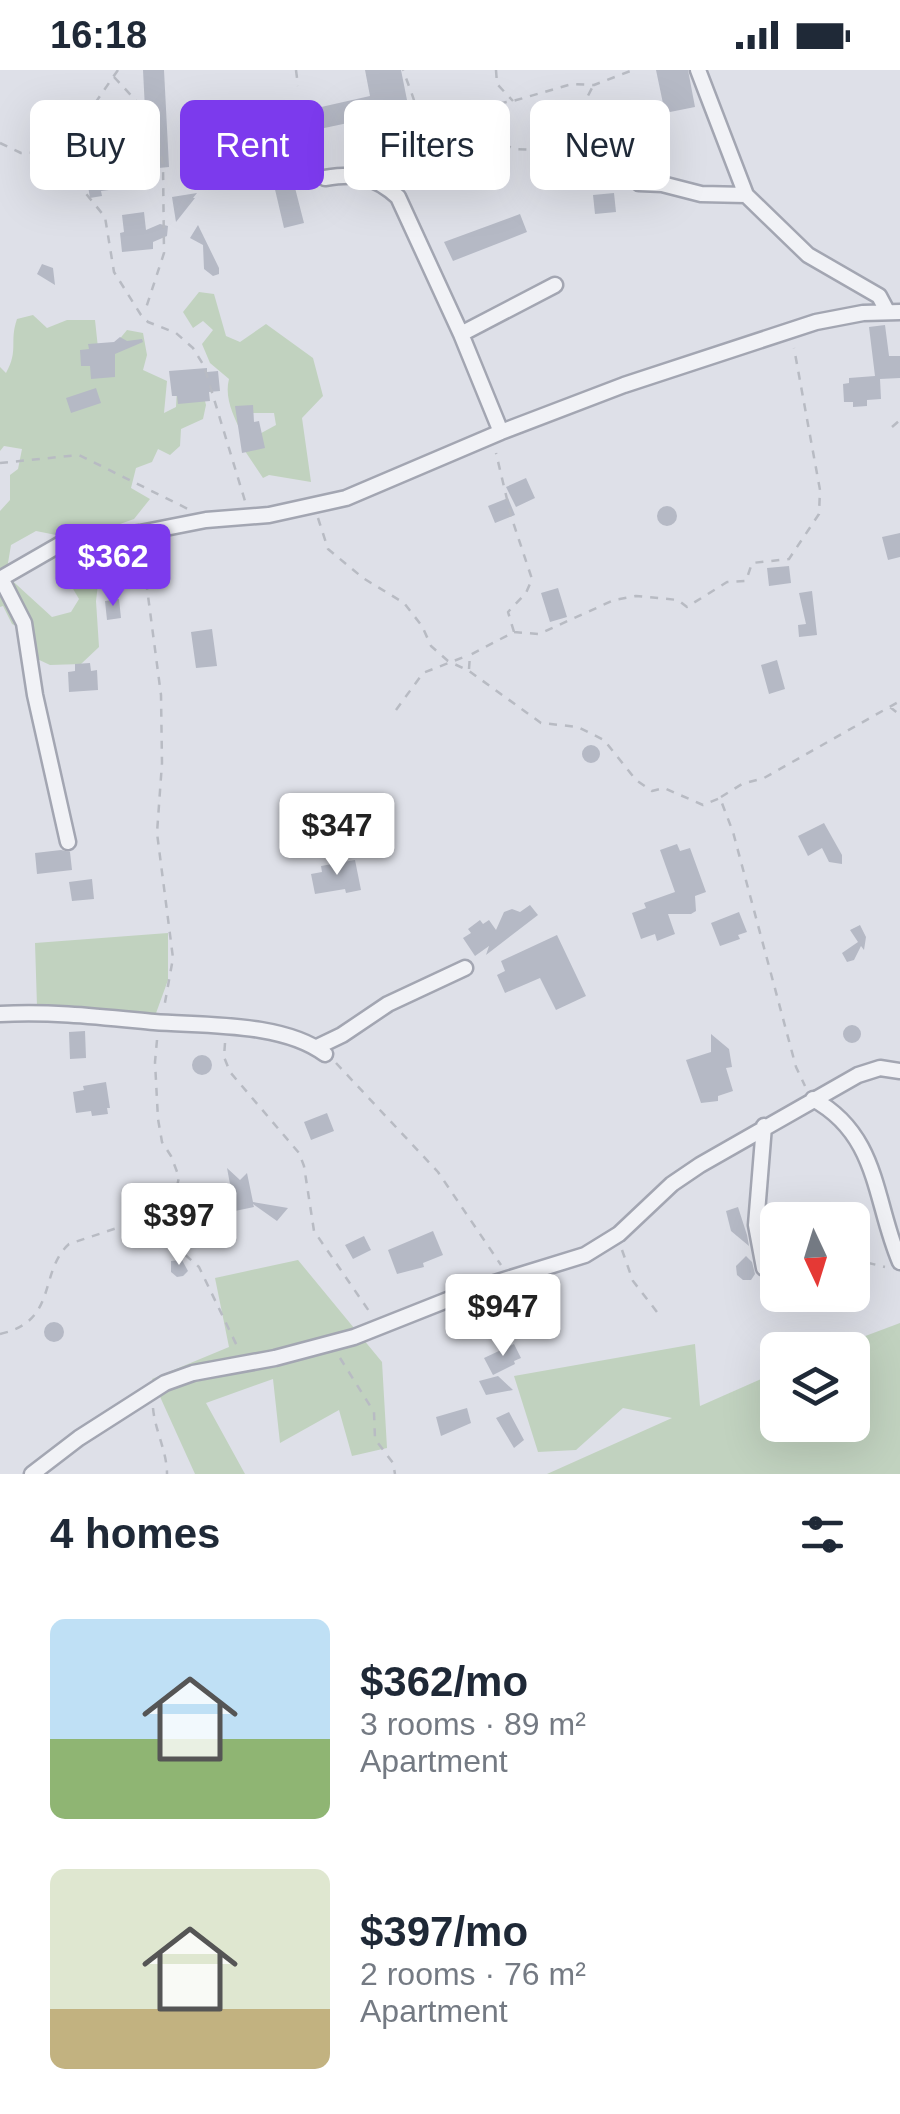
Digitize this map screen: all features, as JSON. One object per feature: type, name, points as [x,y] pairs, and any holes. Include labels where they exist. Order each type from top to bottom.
[{"type":"street","points":[[698,70],[746,195],[808,255],[879,296],[893,311]]},
{"type":"street","points":[[325,178],[344,177]]},
{"type":"street","points":[[670,186],[701,194],[746,195]]},
{"type":"street","points":[[390,190],[398,197],[461,334],[497,434]]},
{"type":"street","points":[[461,334],[555,285]]},
{"type":"street","points":[[68,842],[24,622],[1,578],[66,542],[314,507],[356,494],[624,385],[840,316],[893,311]]},
{"type":"street","points":[[0,1014],[49,1012],[226,1027],[287,1036],[321,1050],[388,1004],[466,968]]},
{"type":"street","points":[[32,1474],[78,1438],[152,1391],[192,1373],[332,1344],[450,1299],[586,1255],[620,1234],[672,1184],[764,1126],[872,1070],[900,1072]]},
{"type":"street","points":[[840,1087],[842,1118]]},
{"type":"street","points":[[813,1099],[842,1118],[862,1148],[898,1266]]},
{"type":"street","points":[[760,1246],[756,1225],[764,1126]]},
{"type":"path","points":[[97,100],[118,70]]},
{"type":"path","points":[[296,70],[298,86]]},
{"type":"path","points":[[403,70],[414,100]]},
{"type":"path","points":[[496,70],[497,84],[513,101]]},
{"type":"path","points":[[510,102],[572,84],[594,85],[632,70]]},
{"type":"path","points":[[112,76],[155,121],[162,165],[164,253],[146,308]]},
{"type":"path","points":[[510,147],[536,150],[572,129],[594,85]]},
{"type":"path","points":[[0,143],[21,153],[30,153]]},
{"type":"path","points":[[83,190],[105,218],[114,272],[140,315],[176,333],[193,348],[204,366],[250,516]]},
{"type":"path","points":[[396,710],[423,673],[514,632],[539,634],[614,600],[636,596],[678,600],[687,607],[727,582],[746,581],[752,563],[789,559],[820,514],[790,330]]},
{"type":"path","points":[[892,426],[900,420]]},
{"type":"path","points":[[497,434],[511,516],[532,579],[526,593],[508,612],[514,632]]},
{"type":"path","points":[[0,463],[80,455],[172,498],[206,520]]},
{"type":"path","points":[[314,507],[328,549],[404,603],[422,626],[431,646],[448,661],[469,670],[542,723],[578,727],[604,740],[636,780],[652,791],[664,788],[703,805],[742,784],[764,778],[900,702]]},
{"type":"path","points":[[140,533],[161,694],[162,764],[157,833],[172,958],[155,1062],[162,1142],[179,1177],[170,1220],[182,1252],[199,1267],[245,1364]]},
{"type":"path","points":[[469,670],[470,655]]},
{"type":"path","points":[[888,706],[900,715]]},
{"type":"path","points":[[720,798],[733,832],[796,1067],[813,1099]]},
{"type":"path","points":[[226,1027],[224,1057],[230,1072],[298,1153],[304,1166],[314,1231],[379,1328]]},
{"type":"path","points":[[321,1050],[438,1172],[510,1279]]},
{"type":"path","points":[[0,1334],[18,1328],[37,1313],[61,1251],[69,1244],[146,1218],[173,1201]]},
{"type":"path","points":[[620,1234],[633,1280],[657,1312]]},
{"type":"path","points":[[870,1261],[898,1266]]},
{"type":"path","points":[[332,1344],[374,1412],[376,1438],[394,1464],[395,1474]]},
{"type":"path","points":[[152,1391],[167,1474]]},
{"type":"green space","points":[[199,292],[214,294],[226,336],[240,342],[266,324],[313,358],[323,396],[302,418],[311,482],[269,475],[263,478],[245,451],[252,438],[276,425],[274,413],[246,413],[242,434],[229,400],[229,379],[210,363],[202,344],[213,330],[203,321],[193,328],[183,312]]},
{"type":"green space","points":[[33,315],[47,328],[67,320],[95,320],[98,348],[113,347],[127,330],[143,333],[147,355],[143,370],[167,381],[164,413],[176,407],[177,389],[201,385],[206,405],[203,419],[181,429],[180,446],[170,455],[158,449],[152,462],[136,468],[131,488],[150,499],[134,519],[71,538],[36,531],[11,545],[6,575],[52,617],[71,612],[79,599],[66,577],[83,567],[99,576],[99,647],[81,664],[50,665],[33,657],[32,634],[12,624],[3,606],[0,607],[0,511],[10,500],[10,475],[18,469],[22,449],[4,446],[0,451],[0,367],[6,373],[10,365],[17,319]]},
{"type":"green space","points":[[168,933],[168,980],[155,1016],[37,1006],[35,943]]},
{"type":"green space","points":[[298,1260],[382,1362],[387,1448],[352,1456],[339,1410],[280,1443],[273,1379],[206,1403],[245,1474],[195,1474],[152,1379],[229,1347],[215,1278]]},
{"type":"green space","points":[[900,1323],[900,1474],[547,1474],[672,1418],[623,1408],[576,1450],[538,1452],[514,1376],[695,1344],[700,1406],[760,1380],[760,1442],[870,1442],[870,1334]]},
{"type":"building","points":[[143,70],[164,70],[169,167],[160,168],[160,100],[145,100]]},
{"type":"building","points":[[365,70],[401,70],[407,100],[352,100],[370,96]]},
{"type":"building","points":[[656,70],[688,70],[695,107],[670,112],[670,100],[662,100]]},
{"type":"building","points":[[344,102],[344,124],[324,128],[324,106]]},
{"type":"building","points":[[89,190],[109,190],[101,191],[102,196],[90,198]]},
{"type":"building","points":[[275,190],[296,190],[304,223],[284,228]]},
{"type":"building","points":[[197,193],[195,198],[176,222],[172,197]]},
{"type":"building","points":[[614,193],[616,212],[595,214],[593,195]]},
{"type":"building","points":[[144,212],[146,230],[160,224],[168,226],[167,236],[153,242],[153,249],[122,252],[122,215]]},
{"type":"building","points":[[520,214],[527,232],[453,261],[444,242]]},
{"type":"building","points":[[198,225],[219,274],[213,276],[204,269],[203,245],[190,238]]},
{"type":"building","points":[[42,264],[53,268],[55,285],[37,274]]},
{"type":"building","points":[[885,325],[889,356],[900,356],[900,378],[880,379],[881,399],[853,407],[853,402],[844,402],[843,384],[849,383],[849,378],[875,376],[869,327]]},
{"type":"building","points":[[120,337],[143,342],[115,354],[115,377],[91,379],[90,366],[81,366],[80,350],[89,349],[88,344],[114,342]]},
{"type":"building","points":[[207,368],[207,372],[218,371],[220,391],[209,392],[210,401],[178,404],[177,396],[172,396],[169,371]]},
{"type":"building","points":[[96,388],[101,403],[71,413],[66,398]]},
{"type":"building","points":[[253,405],[254,422],[259,421],[265,448],[242,453],[235,406]]},
{"type":"building","points":[[526,478],[535,498],[516,507],[506,487]]},
{"type":"building","points":[[508,498],[515,515],[495,523],[488,506]]},
{"type":"building","points":[[667,506],[677,516],[667,526],[657,516]]},
{"type":"building","points":[[900,533],[900,557],[888,560],[882,537]]},
{"type":"building","points":[[789,566],[791,583],[769,586],[767,568]]},
{"type":"building","points":[[558,588],[567,617],[550,622],[541,593]]},
{"type":"building","points":[[812,591],[817,635],[799,637],[798,625],[806,624],[799,593]]},
{"type":"building","points":[[119,599],[121,618],[107,620],[105,601]]},
{"type":"building","points":[[212,629],[217,666],[196,668],[191,632]]},
{"type":"building","points":[[777,660],[785,689],[769,694],[761,665]]},
{"type":"building","points":[[90,663],[91,671],[97,670],[98,690],[69,692],[68,672],[75,671],[75,664]]},
{"type":"building","points":[[591,745],[600,754],[591,763],[582,754]]},
{"type":"building","points":[[824,823],[842,855],[842,864],[829,862],[822,848],[808,856],[798,836]]},
{"type":"building","points":[[677,844],[680,851],[690,848],[706,892],[695,896],[696,911],[691,914],[668,914],[675,934],[657,941],[655,934],[641,939],[632,913],[646,908],[644,903],[675,892],[660,850]]},
{"type":"building","points":[[70,852],[72,870],[37,874],[35,853]]},
{"type":"building","points":[[355,860],[361,890],[315,894],[311,874],[322,872],[321,866]]},
{"type":"building","points":[[92,879],[94,899],[72,901],[69,882]]},
{"type":"building","points":[[530,905],[538,915],[486,955],[489,946],[475,956],[463,938],[471,933],[468,929],[480,920],[483,924],[489,920],[496,930],[504,912],[520,912]]},
{"type":"building","points":[[739,912],[747,932],[720,946],[711,923]]},
{"type":"building","points":[[860,925],[866,937],[864,950],[861,946],[854,960],[847,962],[842,953],[858,942],[850,930]]},
{"type":"building","points":[[557,935],[586,996],[556,1010],[540,978],[505,993],[497,975],[505,971],[501,961]]},
{"type":"building","points":[[852,1025],[861,1034],[852,1043],[843,1034]]},
{"type":"building","points":[[85,1031],[86,1058],[70,1059],[69,1032]]},
{"type":"building","points":[[711,1034],[729,1049],[732,1067],[726,1068],[733,1091],[718,1096],[718,1101],[701,1103],[686,1060],[711,1052]]},
{"type":"building","points":[[198,1055],[206,1055],[212,1065],[206,1075],[198,1075],[192,1069],[192,1061]]},
{"type":"building","points":[[106,1082],[108,1114],[76,1113],[73,1092]]},
{"type":"building","points":[[327,1113],[334,1131],[311,1140],[304,1122]]},
{"type":"building","points":[[227,1168],[240,1180],[247,1173],[253,1202],[288,1208],[277,1221],[253,1204],[254,1207],[235,1211]]},
{"type":"building","points":[[738,1207],[749,1246],[731,1231],[726,1211]]},
{"type":"building","points":[[433,1231],[443,1255],[423,1263],[424,1267],[397,1274],[388,1250]]},
{"type":"building","points":[[364,1236],[371,1250],[353,1259],[345,1245]]},
{"type":"building","points":[[746,1256],[755,1274],[751,1280],[737,1275],[736,1266]]},
{"type":"building","points":[[182,1260],[188,1271],[177,1277],[171,1272],[171,1261]]},
{"type":"building","points":[[54,1322],[64,1332],[54,1342],[44,1332]]},
{"type":"building","points":[[514,1344],[521,1358],[493,1375],[484,1358]]},
{"type":"building","points":[[498,1376],[513,1390],[486,1395],[479,1381]]},
{"type":"building","points":[[467,1408],[471,1423],[441,1436],[436,1417]]},
{"type":"building","points":[[509,1412],[524,1440],[514,1448],[496,1418]]}]
